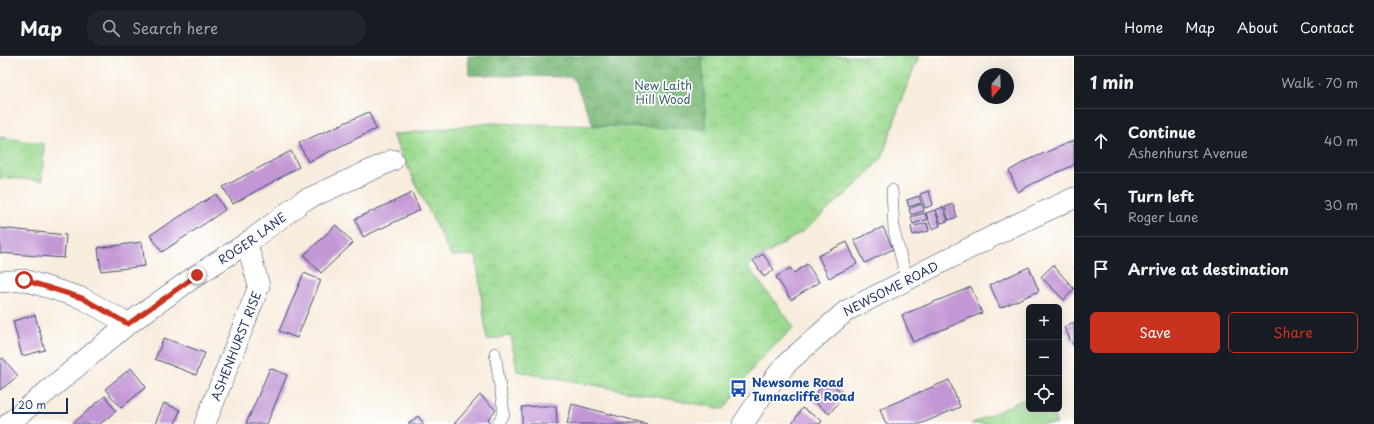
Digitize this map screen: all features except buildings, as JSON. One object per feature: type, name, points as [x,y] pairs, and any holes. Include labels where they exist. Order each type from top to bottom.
[{"type":"street","name":"ROGER LANE","points":[[8,424],[128,324],[197,275],[247,243],[303,201],[393,160]]},
{"type":"street","name":"NEWSOME ROAD","points":[[743,424],[764,392],[786,364],[846,311],[1011,227],[1073,200]]},
{"type":"street","name":"ASHENHURST RISE","points":[[205,424],[259,286],[247,243]]},
{"type":"street","points":[[0,282],[24,280],[82,298],[128,324]]},
{"type":"lane","points":[[892,190],[894,231],[907,280]]},
{"type":"lane","points":[[495,353],[504,413],[497,424]]},
{"type":"green space","name":"New Laith Hill Wood","points":[[468,56],[702,56],[706,129],[593,125],[573,77],[469,75]]},
{"type":"green space","points":[[702,56],[919,56],[902,98],[882,158],[853,188],[802,232],[747,266],[794,327],[755,365],[724,409],[517,371],[511,335],[487,340],[476,255],[451,256],[392,135],[491,123],[706,129]]},
{"type":"green space","points":[[0,137],[44,144],[42,181],[11,178],[0,179]]},
{"type":"green space","points":[[1026,398],[1026,412],[1051,412],[1057,424],[971,424]]},
{"type":"place","name":"Newsome Road Tunnacliffe Road","points":[[739,389]]},
{"type":"route","points":[[24,280],[82,298],[128,324],[197,275]]}]
